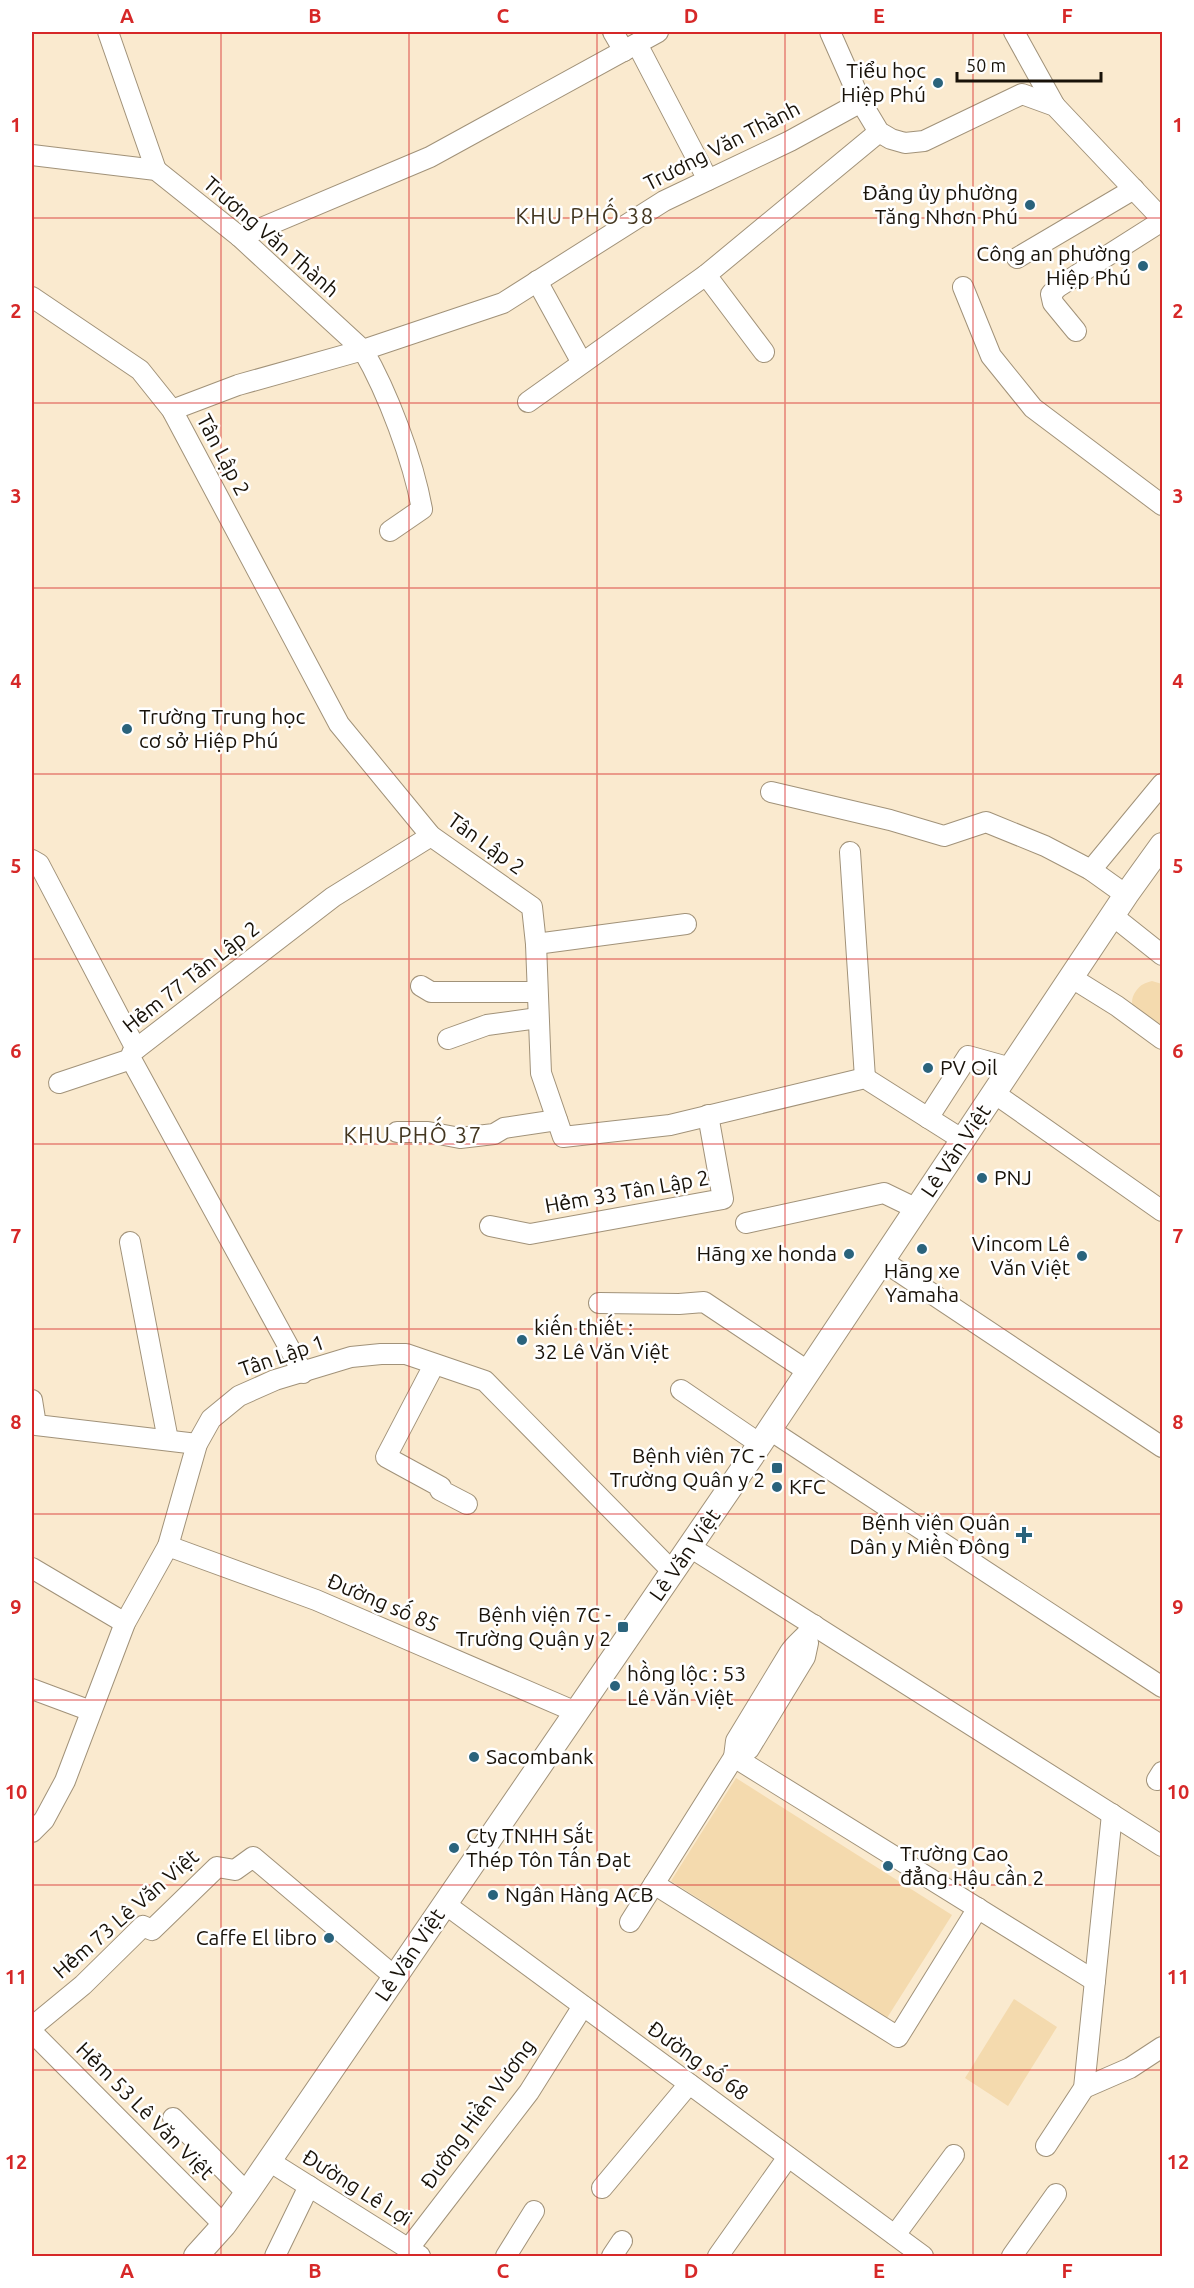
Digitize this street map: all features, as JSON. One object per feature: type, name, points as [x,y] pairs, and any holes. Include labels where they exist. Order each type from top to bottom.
[{"type":"main road","name":"Lê Văn Việt","points":[[196,2256],[247,2193],[673,1572],[809,1372],[1126,895],[1162,845]]},
{"type":"street","points":[[32,155],[156,170],[108,32]]},
{"type":"street","points":[[613,32],[630,47],[708,180]]},
{"type":"street","points":[[240,237],[430,158],[658,32]]},
{"type":"street","points":[[830,32],[861,102],[879,132],[891,139],[906,143],[924,141],[982,104],[1023,94],[1055,106]]},
{"type":"street","points":[[1014,32],[1055,106],[1162,220],[1058,286],[1051,294],[1053,303],[1076,331]]},
{"type":"street","name":"Trương Văn Thành","points":[[156,170],[240,237],[363,350],[503,303],[664,201],[790,141],[861,102]]},
{"type":"street","points":[[528,402],[706,275],[879,132]]},
{"type":"street","points":[[1017,258],[1134,189]]},
{"type":"street","points":[[706,275],[764,352]]},
{"type":"street","points":[[537,281],[582,363]]},
{"type":"street","points":[[963,286],[991,356],[1033,408],[1162,505]]},
{"type":"street","name":"Tân Lập 2","points":[[32,297],[140,370],[172,410],[339,724],[431,836],[532,907],[542,1073],[563,1137],[670,1125],[865,1078]]},
{"type":"street","points":[[172,410],[238,385],[363,350],[377,375],[417,482],[422,509],[390,531]]},
{"type":"street","points":[[1091,870],[1162,784]]},
{"type":"street","points":[[771,792],[890,820],[945,836],[986,822],[1045,846],[1091,870],[1126,895]]},
{"type":"street","name":"Hẻm 77 Tân Lập 2","points":[[303,1373],[134,1054],[333,897],[431,836]]},
{"type":"street","points":[[850,852],[865,1078],[963,1140]]},
{"type":"street","points":[[32,860],[39,864],[134,1054],[59,1083]]},
{"type":"street","points":[[1113,916],[1162,955]]},
{"type":"street","points":[[536,945],[686,924]]},
{"type":"street","points":[[1072,978],[1117,1006],[1162,1039]]},
{"type":"street","points":[[421,986],[431,992],[537,992]]},
{"type":"street","points":[[448,1039],[487,1025],[538,1018]]},
{"type":"street","points":[[928,1118],[968,1056],[1011,1068]]},
{"type":"street","points":[[994,1093],[1162,1211]]},
{"type":"street","name":"Hẻm 33 Tân Lập 2","points":[[490,1226],[530,1234],[723,1199],[708,1115]]},
{"type":"street","points":[[397,1132],[428,1132],[460,1138],[494,1134],[504,1128],[557,1119]]},
{"type":"street","points":[[746,1223],[884,1193],[917,1209]]},
{"type":"street","points":[[130,1242],[168,1440]]},
{"type":"street","points":[[883,1261],[1162,1446]]},
{"type":"street","points":[[599,1303],[704,1302],[809,1372]]},
{"type":"street","name":"Tân Lập 1","points":[[32,1832],[44,1820],[65,1780],[125,1623],[168,1546],[197,1444],[211,1419],[239,1396],[275,1380],[351,1357],[406,1354],[485,1381],[673,1572]]},
{"type":"street","points":[[434,1365],[386,1457],[467,1504]]},
{"type":"street","points":[[681,1390],[765,1437],[1162,1687]]},
{"type":"street","points":[[32,1400],[36,1425],[197,1444]]},
{"type":"street","name":"Đường số 85","points":[[168,1546],[316,1600],[576,1713]]},
{"type":"street","points":[[690,1547],[810,1631],[1162,1846]]},
{"type":"street","points":[[32,1568],[125,1623]]},
{"type":"street","points":[[630,1922],[734,1758],[736,1741],[794,1645],[810,1631]]},
{"type":"street","points":[[32,1689],[91,1711]]},
{"type":"street","points":[[734,1758],[1095,1981]]},
{"type":"street","points":[[1046,2146],[1084,2088],[1112,1814]]},
{"type":"street","name":"Hẻm 73 Lê Văn Việt","points":[[32,2027],[83,1984],[143,1926],[152,1930],[217,1867],[235,1870],[253,1857],[395,1977]]},
{"type":"street","points":[[654,1884],[898,2037],[978,1908]]},
{"type":"street","name":"Đường số 68","points":[[445,1904],[788,2157],[906,2248]]},
{"type":"street","name":"Đường Hiền Vương","points":[[414,2252],[529,2091],[583,2006]]},
{"type":"street","name":"Hẻm 53 Lê Văn Việt","points":[[32,2032],[224,2224]]},
{"type":"street","points":[[1084,2088],[1130,2068],[1162,2047]]},
{"type":"street","points":[[602,2188],[689,2084]]},
{"type":"street","points":[[173,2118],[247,2193]]},
{"type":"street","points":[[906,2248],[954,2156]]},
{"type":"street","points":[[718,2256],[788,2157]]},
{"type":"street","name":"Đường Lê Lợi","points":[[269,2161],[414,2252]]},
{"type":"street","points":[[275,2256],[309,2186]]},
{"type":"street","points":[[1012,2256],[1056,2194]]},
{"type":"street","points":[[507,2256],[534,2211]]},
{"type":"shaded area","points":[[1152,981],[1162,984],[1162,1034],[1139,1016],[1132,1004],[1138,989],[1143,984]]},
{"type":"shaded area","points":[[736,1778],[952,1915],[887,2018],[671,1881]]},
{"type":"shaded area","points":[[1014,1999],[1057,2027],[1008,2106],[965,2078]]},
{"type":"place","name":"Tiểu học Hiệp Phú","points":[[938,83]]},
{"type":"place","name":"Đảng ủy phường Tăng Nhơn Phú","points":[[1030,205]]},
{"type":"place","name":"Công an phường Hiệp Phú","points":[[1143,266]]},
{"type":"place","name":"Trường Trung học cơ sở Hiệp Phú","points":[[127,729]]},
{"type":"place","name":"PV Oil","points":[[928,1068]]},
{"type":"place","name":"PNJ","points":[[982,1178]]},
{"type":"place","name":"Hãng xe Yamaha","points":[[922,1249]]},
{"type":"place","name":"Hãng xe honda","points":[[849,1254]]},
{"type":"place","name":"Vincom Lê Văn Việt","points":[[1082,1256]]},
{"type":"place","name":"kiến thiết : 32 Lê Văn Việt","points":[[522,1340]]},
{"type":"place","name":"Bệnh viên 7C - Trường Quân y 2","points":[[777,1468]]},
{"type":"place","name":"KFC","points":[[777,1487]]},
{"type":"place","name":"Bệnh viện Quân Dân y Miền Đông","points":[[1024,1535]]},
{"type":"place","name":"Bệnh viện 7C - Trường Quận y 2","points":[[623,1627]]},
{"type":"place","name":"hồng lộc : 53 Lê Văn Việt","points":[[615,1686]]},
{"type":"place","name":"Sacombank","points":[[474,1757]]},
{"type":"place","name":"Cty TNHH Sắt Thép Tôn Tấn Đạt","points":[[454,1848]]},
{"type":"place","name":"Trường Cao đẳng Hậu cần 2","points":[[888,1866]]},
{"type":"place","name":"Ngân Hàng ACB","points":[[493,1895]]},
{"type":"place","name":"Caffe El libro","points":[[329,1938]]},
{"type":"district","name":"KHU PHỐ 38","points":[[585,216]]},
{"type":"district","name":"KHU PHỐ 37","points":[[413,1135]]}]
